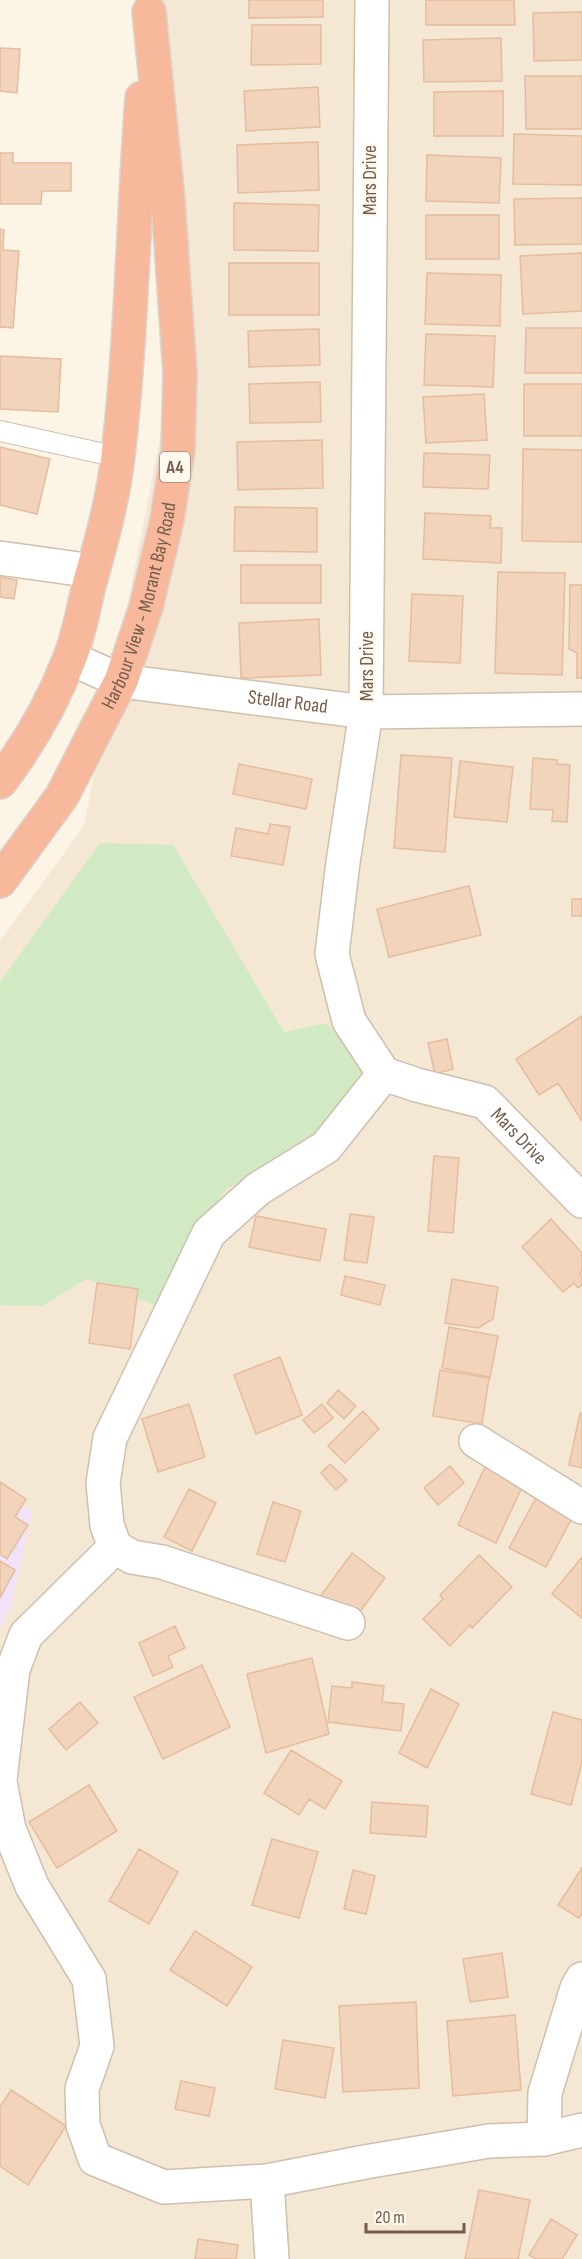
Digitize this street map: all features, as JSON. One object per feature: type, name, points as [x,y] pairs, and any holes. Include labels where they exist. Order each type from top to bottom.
[{"type":"highway","name":"Harbour View - Morant Bay Road","points":[[0,782],[18,757],[51,701],[70,658],[108,514],[118,457],[129,326],[135,192],[148,6]]},
{"type":"highway","name":"Harbour View - Morant Bay Road","points":[[0,881],[62,796],[121,681],[146,607],[167,520],[178,450],[180,374],[168,200],[148,6]]},
{"type":"street","name":"Mars Drive","points":[[372,0],[366,712],[343,862],[332,954],[349,1021],[384,1074],[417,1085],[485,1101],[582,1201]]},
{"type":"street","points":[[0,558],[93,571]]},
{"type":"street","name":"Stellar Road","points":[[70,658],[121,681],[366,712],[582,709]]},
{"type":"street","points":[[348,1623],[162,1562],[132,1557],[115,1546],[107,1525],[103,1483],[110,1438],[209,1233],[258,1189],[326,1147],[384,1074]]},
{"type":"street","points":[[476,1441],[582,1507]]},
{"type":"street","points":[[115,1546],[26,1635],[13,1669],[0,1781],[9,1829],[32,1886],[89,1979],[97,2046],[82,2089],[83,2125],[95,2159],[164,2187],[267,2181],[489,2141],[544,2139],[582,2130]]},
{"type":"street","points":[[544,2139],[545,2093],[577,1988],[582,1979]]},
{"type":"street","points":[[267,2181],[272,2259]]},
{"type":"lane","points":[[0,431],[118,457]]},
{"type":"shaded area","points":[[153,0],[582,0],[582,2259],[0,2259],[0,941],[84,826],[165,413]]},
{"type":"shaded area","points":[[0,1490],[32,1512],[10,1608],[0,1629]]},
{"type":"green space","points":[[100,843],[173,845],[284,1032],[326,1023],[369,1070],[318,1138],[228,1188],[202,1219],[155,1305],[86,1279],[42,1306],[0,1305],[0,982]]},
{"type":"building","points":[[249,0],[323,0],[323,17],[249,18]]},
{"type":"building","points":[[426,0],[514,0],[515,25],[426,25]]},
{"type":"building","points":[[582,12],[582,60],[534,61],[533,13]]},
{"type":"building","points":[[252,25],[321,25],[321,64],[251,65]]},
{"type":"building","points":[[501,38],[502,81],[424,82],[423,40]]},
{"type":"building","points":[[0,48],[20,49],[17,93],[0,91]]},
{"type":"building","points":[[525,76],[582,76],[582,129],[526,129]]},
{"type":"building","points":[[318,87],[320,127],[246,131],[244,91]]},
{"type":"building","points":[[503,91],[503,136],[434,136],[434,92]]},
{"type":"building","points":[[514,134],[582,136],[582,185],[513,184]]},
{"type":"building","points":[[318,142],[319,190],[238,193],[237,145]]},
{"type":"building","points":[[0,153],[13,153],[13,163],[71,163],[71,191],[42,191],[41,204],[0,204]]},
{"type":"building","points":[[427,155],[501,158],[499,203],[426,201]]},
{"type":"building","points":[[582,198],[582,244],[515,245],[514,199]]},
{"type":"building","points":[[234,203],[319,205],[318,251],[234,250]]},
{"type":"building","points":[[426,215],[499,215],[499,259],[426,259]]},
{"type":"building","points":[[0,229],[4,230],[3,250],[19,251],[13,328],[0,327]]},
{"type":"building","points":[[582,253],[582,311],[523,314],[520,256]]},
{"type":"building","points":[[229,263],[319,263],[319,315],[229,315]]},
{"type":"building","points":[[427,273],[501,275],[500,326],[425,324]]},
{"type":"building","points":[[526,328],[582,328],[582,373],[525,373]]},
{"type":"building","points":[[319,329],[320,365],[249,367],[248,331]]},
{"type":"building","points":[[426,334],[495,336],[493,387],[424,385]]},
{"type":"building","points":[[0,356],[61,359],[58,412],[0,409]]},
{"type":"building","points":[[320,382],[321,422],[250,423],[249,384]]},
{"type":"building","points":[[524,384],[582,384],[582,436],[524,436]]},
{"type":"building","points":[[484,394],[487,440],[426,443],[423,397]]},
{"type":"building","points":[[322,440],[323,488],[238,490],[237,442]]},
{"type":"building","points":[[0,447],[50,459],[37,514],[0,505]]},
{"type":"building","points":[[523,449],[582,450],[582,542],[522,541]]},
{"type":"building","points":[[424,453],[490,455],[488,489],[423,487]]},
{"type":"building","points":[[235,507],[317,508],[317,552],[234,551]]},
{"type":"building","points":[[425,513],[491,516],[490,528],[502,528],[501,563],[423,559]]},
{"type":"building","points":[[241,565],[321,565],[321,603],[241,603]]},
{"type":"building","points":[[498,572],[565,573],[562,675],[495,673]]},
{"type":"building","points":[[0,577],[17,580],[14,599],[0,597]]},
{"type":"building","points":[[570,585],[582,585],[582,678],[577,678],[577,653],[569,649]]},
{"type":"building","points":[[412,594],[463,596],[460,663],[409,661]]},
{"type":"building","points":[[319,619],[321,675],[241,678],[239,623]]},
{"type":"building","points":[[401,755],[452,758],[445,852],[394,848]]},
{"type":"building","points":[[533,758],[557,760],[557,764],[570,765],[567,822],[552,821],[553,810],[530,809]]},
{"type":"building","points":[[460,761],[513,767],[507,822],[454,817]]},
{"type":"building","points":[[239,764],[312,779],[306,809],[233,794]]},
{"type":"building","points":[[270,824],[290,827],[283,865],[231,856],[236,828],[268,834]]},
{"type":"building","points":[[469,886],[481,935],[389,957],[377,909]]},
{"type":"building","points":[[572,899],[582,899],[582,916],[572,916]]},
{"type":"building","points":[[582,1016],[582,1121],[558,1083],[539,1095],[516,1059]]},
{"type":"building","points":[[447,1039],[453,1069],[435,1074],[428,1043]]},
{"type":"building","points":[[434,1156],[459,1158],[453,1233],[428,1231]]},
{"type":"building","points":[[350,1214],[374,1217],[367,1263],[344,1260]]},
{"type":"building","points":[[256,1216],[326,1229],[320,1261],[249,1247]]},
{"type":"building","points":[[551,1219],[582,1253],[580,1273],[582,1285],[578,1288],[574,1283],[563,1292],[522,1247]]},
{"type":"building","points":[[345,1276],[385,1285],[380,1305],[341,1295]]},
{"type":"building","points":[[452,1279],[498,1287],[493,1319],[478,1328],[445,1323]]},
{"type":"building","points":[[97,1283],[138,1289],[130,1349],[89,1343]]},
{"type":"building","points":[[449,1327],[498,1336],[490,1377],[442,1368]]},
{"type":"building","points":[[280,1357],[302,1415],[256,1434],[234,1375]]},
{"type":"building","points":[[440,1370],[489,1378],[482,1424],[433,1416]]},
{"type":"building","points":[[338,1390],[356,1406],[344,1419],[327,1403]]},
{"type":"building","points":[[189,1404],[205,1457],[158,1472],[142,1419]]},
{"type":"building","points":[[322,1404],[333,1418],[314,1433],[303,1420]]},
{"type":"building","points":[[363,1411],[379,1429],[345,1463],[328,1446]]},
{"type":"building","points":[[580,1413],[582,1413],[582,1468],[569,1465]]},
{"type":"building","points":[[330,1464],[347,1480],[336,1490],[321,1473]]},
{"type":"building","points":[[486,1465],[524,1483],[496,1543],[458,1525]]},
{"type":"building","points":[[450,1466],[464,1483],[438,1505],[424,1488]]},
{"type":"building","points":[[0,1482],[26,1499],[15,1517],[28,1525],[7,1559],[0,1554]]},
{"type":"building","points":[[189,1489],[216,1503],[192,1551],[164,1537]]},
{"type":"building","points":[[537,1496],[573,1516],[546,1567],[509,1548]]},
{"type":"building","points":[[273,1502],[301,1511],[285,1562],[257,1554]]},
{"type":"building","points":[[352,1553],[385,1578],[356,1617],[336,1601],[332,1607],[319,1598]]},
{"type":"building","points":[[479,1555],[512,1587],[472,1628],[470,1625],[450,1646],[423,1619],[443,1599],[440,1595]]},
{"type":"building","points":[[582,1557],[582,1618],[552,1594]]},
{"type":"building","points":[[0,1561],[15,1570],[0,1598]]},
{"type":"building","points":[[175,1626],[185,1648],[168,1656],[173,1667],[153,1676],[139,1643]]},
{"type":"building","points":[[312,1658],[329,1734],[266,1753],[247,1674]]},
{"type":"building","points":[[202,1665],[230,1727],[163,1759],[134,1697]]},
{"type":"building","points":[[352,1682],[384,1686],[382,1702],[404,1704],[401,1731],[328,1722],[332,1686],[352,1688]]},
{"type":"building","points":[[431,1689],[459,1704],[427,1768],[399,1753]]},
{"type":"building","points":[[80,1702],[98,1723],[66,1750],[49,1729]]},
{"type":"building","points":[[553,1712],[582,1720],[582,1762],[571,1805],[531,1794]]},
{"type":"building","points":[[291,1750],[342,1781],[325,1809],[309,1799],[299,1815],[264,1793]]},
{"type":"building","points":[[89,1785],[117,1831],[57,1868],[29,1822]]},
{"type":"building","points":[[372,1802],[428,1806],[426,1837],[370,1833]]},
{"type":"building","points":[[272,1839],[318,1852],[299,1918],[252,1905]]},
{"type":"building","points":[[139,1849],[178,1872],[149,1924],[109,1901]]},
{"type":"building","points":[[582,1868],[582,1914],[579,1918],[558,1905]]},
{"type":"building","points":[[353,1870],[375,1876],[366,1914],[344,1909]]},
{"type":"building","points":[[195,1931],[252,1967],[227,2006],[170,1970]]},
{"type":"building","points":[[502,1953],[508,1997],[470,2002],[463,1959]]},
{"type":"building","points":[[416,2002],[419,2088],[343,2092],[339,2006]]},
{"type":"building","points":[[515,2015],[521,2090],[453,2096],[447,2021]]},
{"type":"building","points":[[283,2040],[334,2048],[325,2098],[275,2089]]},
{"type":"building","points":[[181,2081],[215,2088],[209,2116],[175,2109]]},
{"type":"building","points":[[11,2090],[66,2126],[28,2185],[0,2166],[0,2107]]},
{"type":"building","points":[[479,2190],[530,2200],[518,2259],[465,2259]]},
{"type":"building","points":[[551,2219],[577,2235],[562,2259],[536,2259],[529,2255]]},
{"type":"building","points":[[198,2239],[238,2245],[236,2259],[195,2259]]}]
